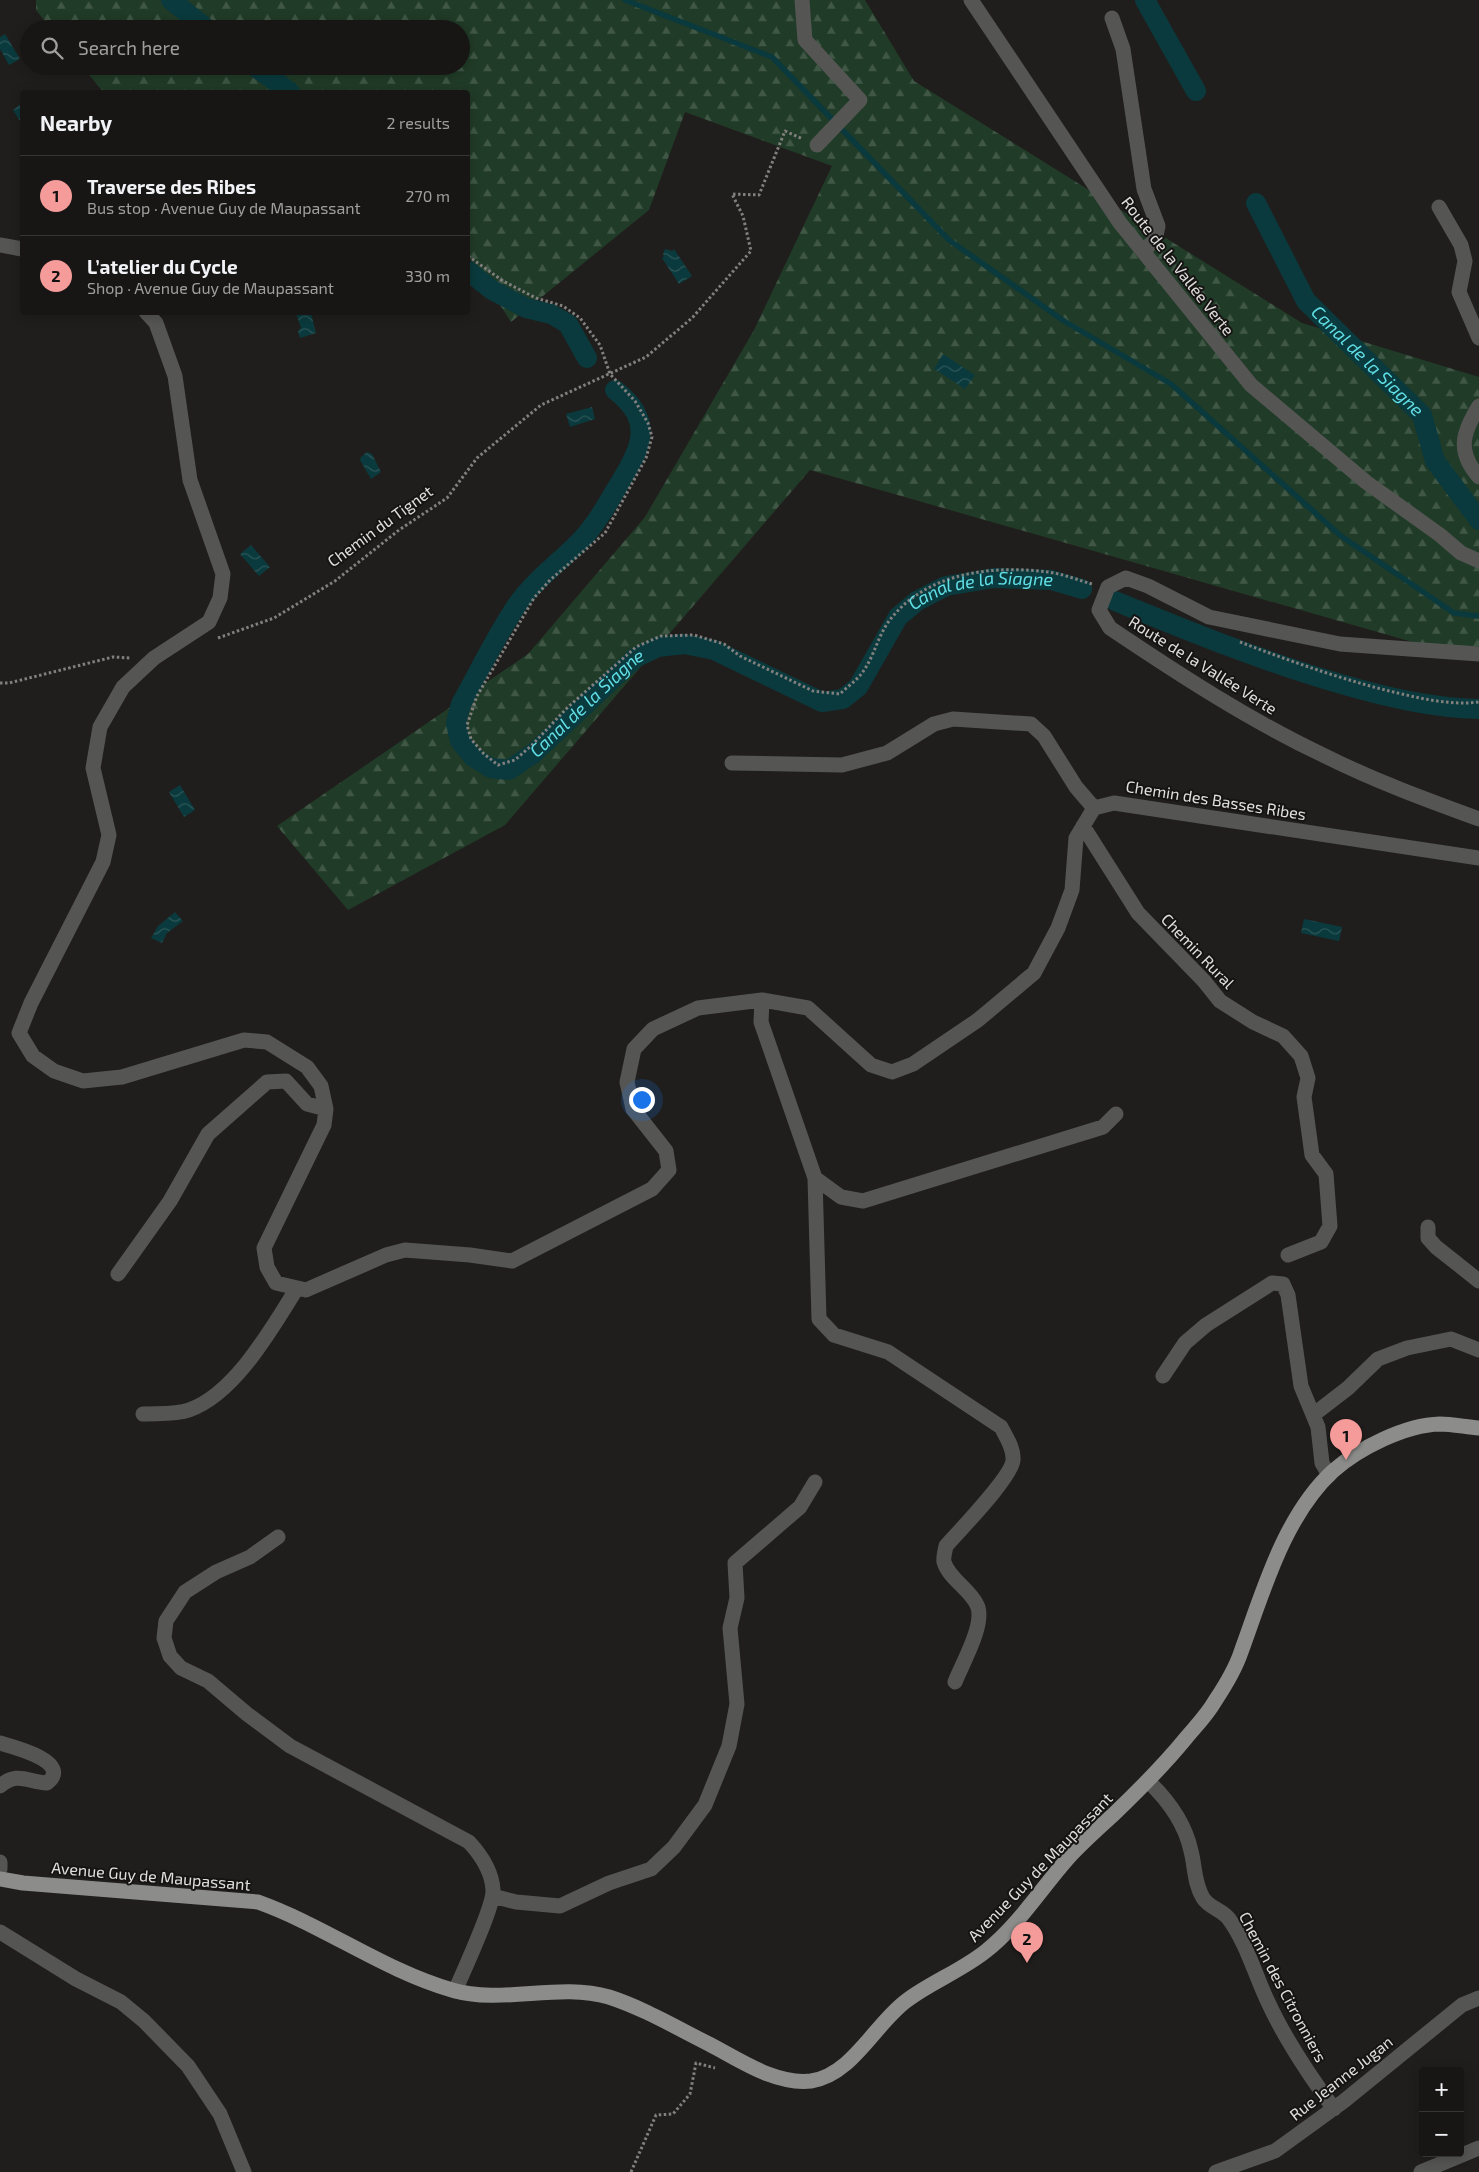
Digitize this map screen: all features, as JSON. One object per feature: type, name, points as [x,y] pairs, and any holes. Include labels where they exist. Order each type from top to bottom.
[{"type":"main road","name":"Avenue Guy de Maupassant","points":[[0,1879],[23,1883],[258,1902],[290,1913],[377,1959],[455,1991],[491,1995],[593,1993],[613,1998],[650,2015],[768,2074],[793,2081],[812,2080],[829,2076],[845,2065],[903,2003],[966,1966],[989,1949],[1007,1932],[1071,1854],[1148,1781],[1212,1706],[1240,1654],[1251,1620],[1280,1549],[1301,1512],[1329,1475],[1346,1460],[1388,1436],[1438,1424],[1479,1428]]},
{"type":"street","points":[[802,0],[805,40],[860,100],[817,145]]},
{"type":"street","name":"Route de la Vallée Verte","points":[[971,0],[1120,222],[1251,385],[1366,482],[1440,535],[1461,553],[1479,561]]},
{"type":"street","points":[[1112,18],[1123,49],[1144,190],[1158,226],[1155,240],[1143,251]]},
{"type":"street","points":[[1439,207],[1462,246],[1465,261],[1459,292],[1479,338]]},
{"type":"street","points":[[0,245],[20,249]]},
{"type":"street","points":[[149,315],[156,323],[172,367],[190,480],[223,574],[220,598],[209,622],[154,658],[123,687],[100,727],[94,768],[108,835],[103,862],[31,1003],[19,1033],[34,1056],[54,1071],[83,1081],[122,1077],[244,1040],[267,1042],[307,1067],[321,1086],[326,1109],[324,1125],[264,1248],[267,1267],[276,1283],[306,1290],[386,1254],[405,1250],[470,1255],[512,1261],[652,1189],[669,1170],[666,1151],[633,1108],[628,1082],[634,1049],[653,1028],[698,1008],[762,1000],[808,1008],[871,1065],[892,1072],[913,1064],[978,1020],[1034,973],[1058,928],[1072,890],[1076,838],[1094,808],[1076,787],[1044,736],[1031,724],[953,719],[934,724],[887,753],[842,765],[732,763]]},
{"type":"street","points":[[1479,406],[1466,427],[1463,446],[1473,470],[1479,477]]},
{"type":"street","points":[[1108,587],[1126,578],[1148,586],[1209,617],[1340,644],[1479,654]]},
{"type":"street","name":"Route de la Vallée Verte","points":[[1108,587],[1099,610],[1110,628],[1195,684],[1234,708],[1324,756],[1413,795],[1479,819]]},
{"type":"street","name":"Chemin des Basses Ribes","points":[[1094,808],[1114,803],[1479,858]]},
{"type":"street","name":"Chemin Rural","points":[[1083,826],[1138,913],[1204,981],[1220,1001],[1253,1022],[1283,1036],[1301,1056],[1308,1078],[1304,1097],[1312,1155],[1326,1174],[1330,1226],[1321,1242],[1288,1255]]},
{"type":"street","points":[[762,1000],[761,1022],[815,1178],[819,1319],[834,1335],[888,1352],[896,1357],[1001,1427],[1011,1446],[1013,1461],[1006,1476],[946,1546],[944,1561],[955,1579],[977,1605],[978,1620],[971,1645],[955,1682]]},
{"type":"street","points":[[118,1274],[170,1201],[208,1134],[267,1082],[286,1081],[307,1104],[326,1109]]},
{"type":"street","points":[[815,1178],[841,1197],[863,1201],[1103,1127],[1116,1114]]},
{"type":"street","points":[[1428,1227],[1428,1238],[1436,1247],[1479,1281]]},
{"type":"street","points":[[1163,1376],[1186,1344],[1206,1326],[1272,1283],[1283,1284],[1288,1295],[1302,1386],[1318,1427],[1322,1463],[1329,1475]]},
{"type":"street","points":[[143,1414],[188,1410],[216,1396],[239,1372],[271,1332],[297,1288]]},
{"type":"street","points":[[1313,1414],[1348,1388],[1378,1359],[1407,1348],[1450,1339],[1479,1350]]},
{"type":"street","points":[[493,1896],[516,1902],[560,1906],[609,1884],[651,1869],[674,1847],[705,1805],[729,1746],[737,1704],[730,1628],[737,1598],[735,1563],[800,1507],[815,1482]]},
{"type":"street","points":[[278,1537],[250,1557],[216,1572],[185,1592],[166,1621],[164,1638],[170,1656],[181,1668],[208,1681],[247,1714],[290,1746],[469,1842],[478,1853],[490,1876],[493,1896],[455,1991]]},
{"type":"street","points":[[0,1743],[22,1749],[46,1761],[52,1766],[54,1772],[53,1779],[47,1783],[17,1777],[7,1780],[0,1786]]},
{"type":"street","name":"Chemin des Citronniers","points":[[1148,1781],[1164,1796],[1184,1827],[1192,1852],[1193,1872],[1203,1898],[1228,1918],[1240,1939],[1268,2003],[1298,2059],[1334,2109]]},
{"type":"street","points":[[0,1862],[0,1869]]},
{"type":"street","points":[[0,1932],[76,1979],[121,2002],[144,2022],[188,2066],[220,2114],[244,2172]]},
{"type":"street","name":"Rue Jeanne Jugan","points":[[1216,2172],[1274,2151],[1334,2109],[1462,2005],[1479,1998]]},
{"type":"street","points":[[1421,2172],[1479,2148]]},
{"type":"path","name":"Chemin du Tignet","points":[[208,641],[274,618],[335,580],[399,530],[447,498],[476,458],[541,405],[646,357],[685,324],[751,251],[743,216],[732,194],[759,195],[785,131],[817,145]]},
{"type":"path","points":[[470,257],[503,281],[536,298],[564,306],[580,318],[600,345],[610,374],[635,401],[648,423],[652,437],[646,458],[605,533],[550,580],[534,598],[476,696],[467,725],[471,739],[484,754],[498,765],[515,760],[568,707],[636,647],[662,636],[694,635],[724,644],[740,656],[813,691],[840,694],[862,673],[892,616],[921,591],[946,579],[985,571],[1018,569],[1050,572],[1108,587]]},
{"type":"path","points":[[1235,640],[1303,666],[1416,698],[1452,702],[1479,702]]},
{"type":"path","points":[[0,683],[9,683],[113,657],[154,658]]},
{"type":"path","points":[[631,2172],[656,2115],[673,2114],[690,2094],[696,2063],[728,2072],[745,2063]]},
{"type":"green space","points":[[36,0],[865,0],[914,81],[1302,323],[1479,377],[1479,661],[810,470],[505,825],[348,910],[277,826],[528,654],[645,517],[754,330],[832,166],[685,112],[649,210],[511,322],[470,258],[470,90],[101,90],[89,75],[470,75],[470,20],[44,20],[36,10]]},
{"type":"water","points":[[5,34],[20,59],[9,65],[0,49],[0,37]]},
{"type":"water","points":[[20,105],[20,121],[13,110]]},
{"type":"water","points":[[665,249],[672,251],[674,249],[692,276],[679,284],[662,258]]},
{"type":"water","points":[[297,315],[312,315],[316,333],[300,338],[298,331],[301,328]]},
{"type":"water","points":[[943,354],[975,375],[965,389],[934,369]]},
{"type":"water","points":[[592,407],[595,419],[570,427],[566,414]]},
{"type":"water","points":[[367,452],[372,454],[381,472],[371,479],[360,460]]},
{"type":"water","points":[[251,545],[270,567],[259,576],[240,554]]},
{"type":"water","points":[[180,785],[195,810],[184,817],[169,792]]},
{"type":"water","points":[[175,912],[183,921],[167,933],[162,943],[151,938],[158,926]]},
{"type":"water","points":[[1304,919],[1342,927],[1339,941],[1301,933]]},
{"type":"waterway","name":"Canal de la Siagne","points":[[171,0],[196,20]]},
{"type":"waterway","points":[[625,0],[772,57],[949,240],[1064,321],[1171,384],[1341,536],[1454,613],[1479,616]]},
{"type":"waterway","name":"Canal de la Siagne","points":[[1145,0],[1196,91]]},
{"type":"waterway","name":"Canal de la Siagne","points":[[266,75],[287,90]]},
{"type":"waterway","name":"Canal de la Siagne","points":[[1256,203],[1306,301],[1422,415],[1435,461],[1479,520]]},
{"type":"waterway","name":"Canal de la Siagne","points":[[470,273],[492,290],[526,308],[551,314],[568,324],[587,358]]},
{"type":"waterway","name":"Canal de la Siagne","points":[[615,390],[637,414],[640,426],[637,451],[588,533],[540,578],[517,605],[461,704],[456,723],[460,741],[473,757],[491,768],[509,770],[534,753],[635,658],[658,647],[684,644],[714,650],[822,702],[843,699],[858,687],[898,617],[917,601],[946,586],[994,578],[1051,580],[1082,589]]},
{"type":"waterway","name":"Canal de la Siagne","points":[[1115,601],[1255,656],[1341,684],[1409,701],[1479,709]]},
{"type":"place","name":"Traverse des Ribes","points":[[1346,1460]]},
{"type":"place","name":"L’atelier du Cycle","points":[[1027,1963]]}]
